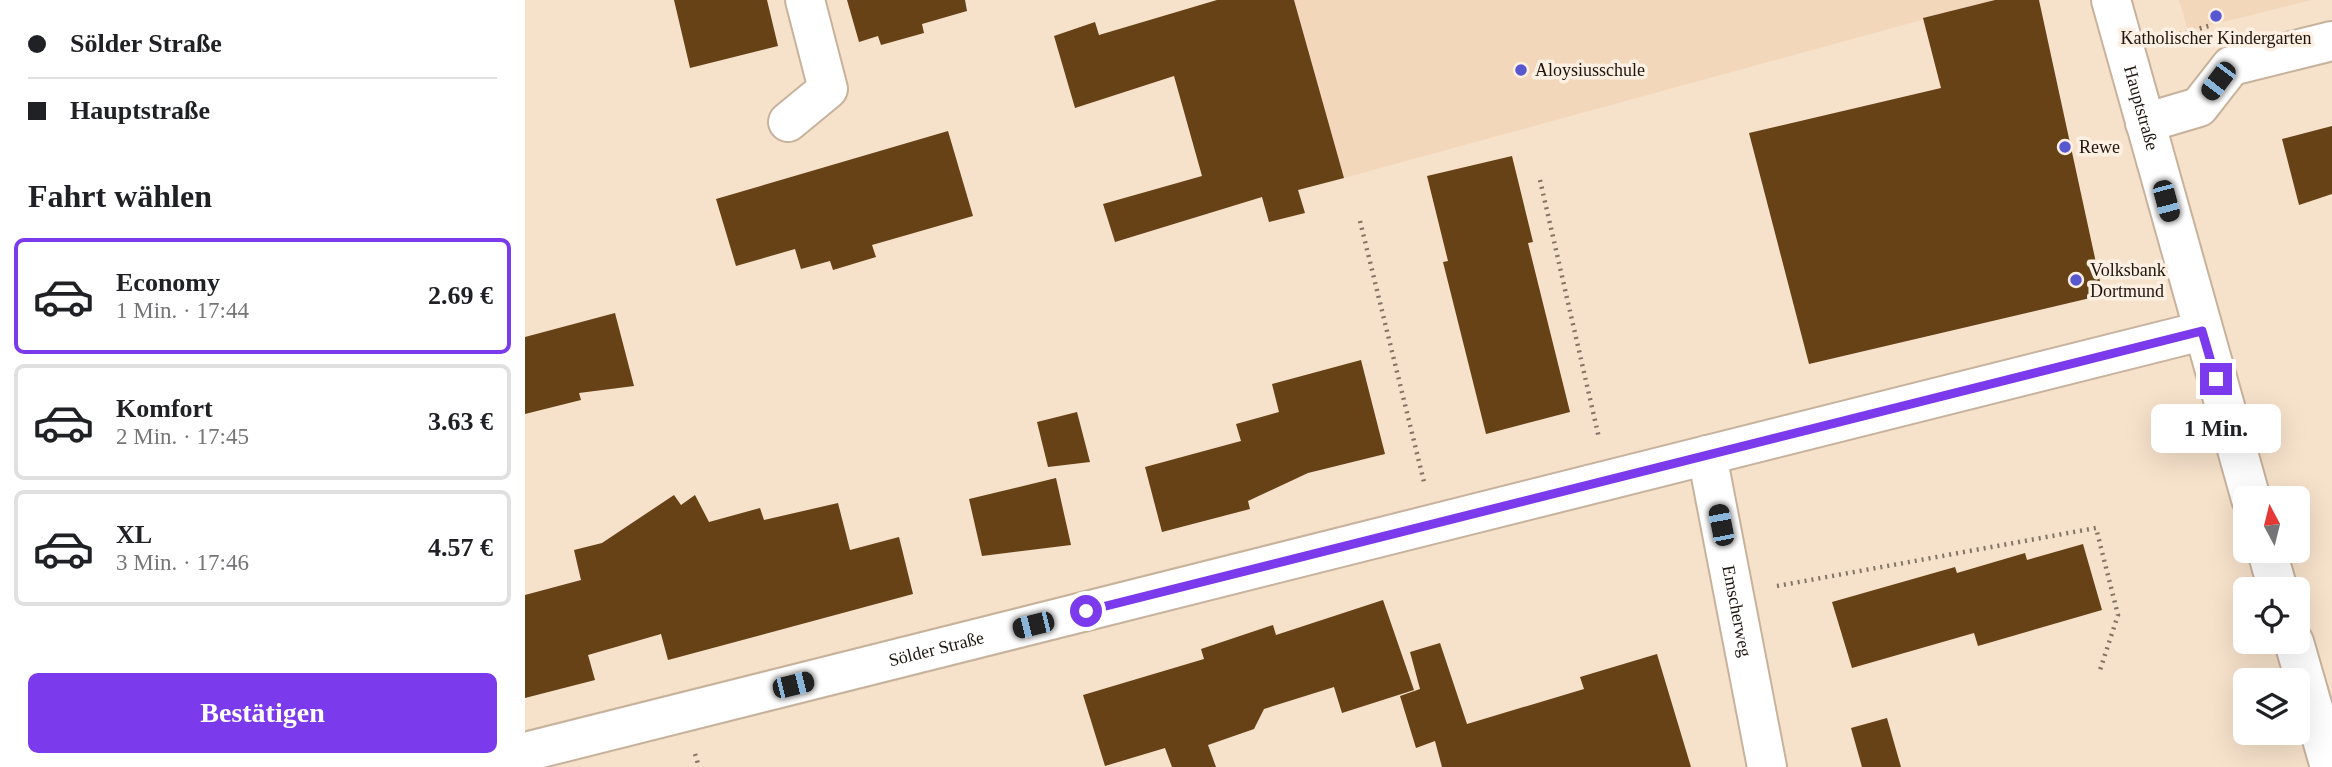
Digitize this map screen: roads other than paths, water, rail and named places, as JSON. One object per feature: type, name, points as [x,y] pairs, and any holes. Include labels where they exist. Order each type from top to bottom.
[{"type":"street","points":[[789,122],[828,89],[805,0]]},
{"type":"street","name":"Hauptstraße","points":[[2112,0],[2247,486]]},
{"type":"street","points":[[2145,123],[2199,107],[2231,66],[2332,41]]},
{"type":"street","name":"Sölder Straße","points":[[525,752],[2202,331]]},
{"type":"street","name":"Emscherweg","points":[[1707,455],[1767,767]]},
{"type":"street","points":[[2297,654],[2330,767]]},
{"type":"place","name":"Katholischer Kindergarten","points":[[2216,16]]},
{"type":"place","name":"Aloysiusschule","points":[[1521,70]]},
{"type":"place","name":"Rewe","points":[[2065,147]]},
{"type":"place","name":"Volksbank Dortmund","points":[[2076,280]]}]
